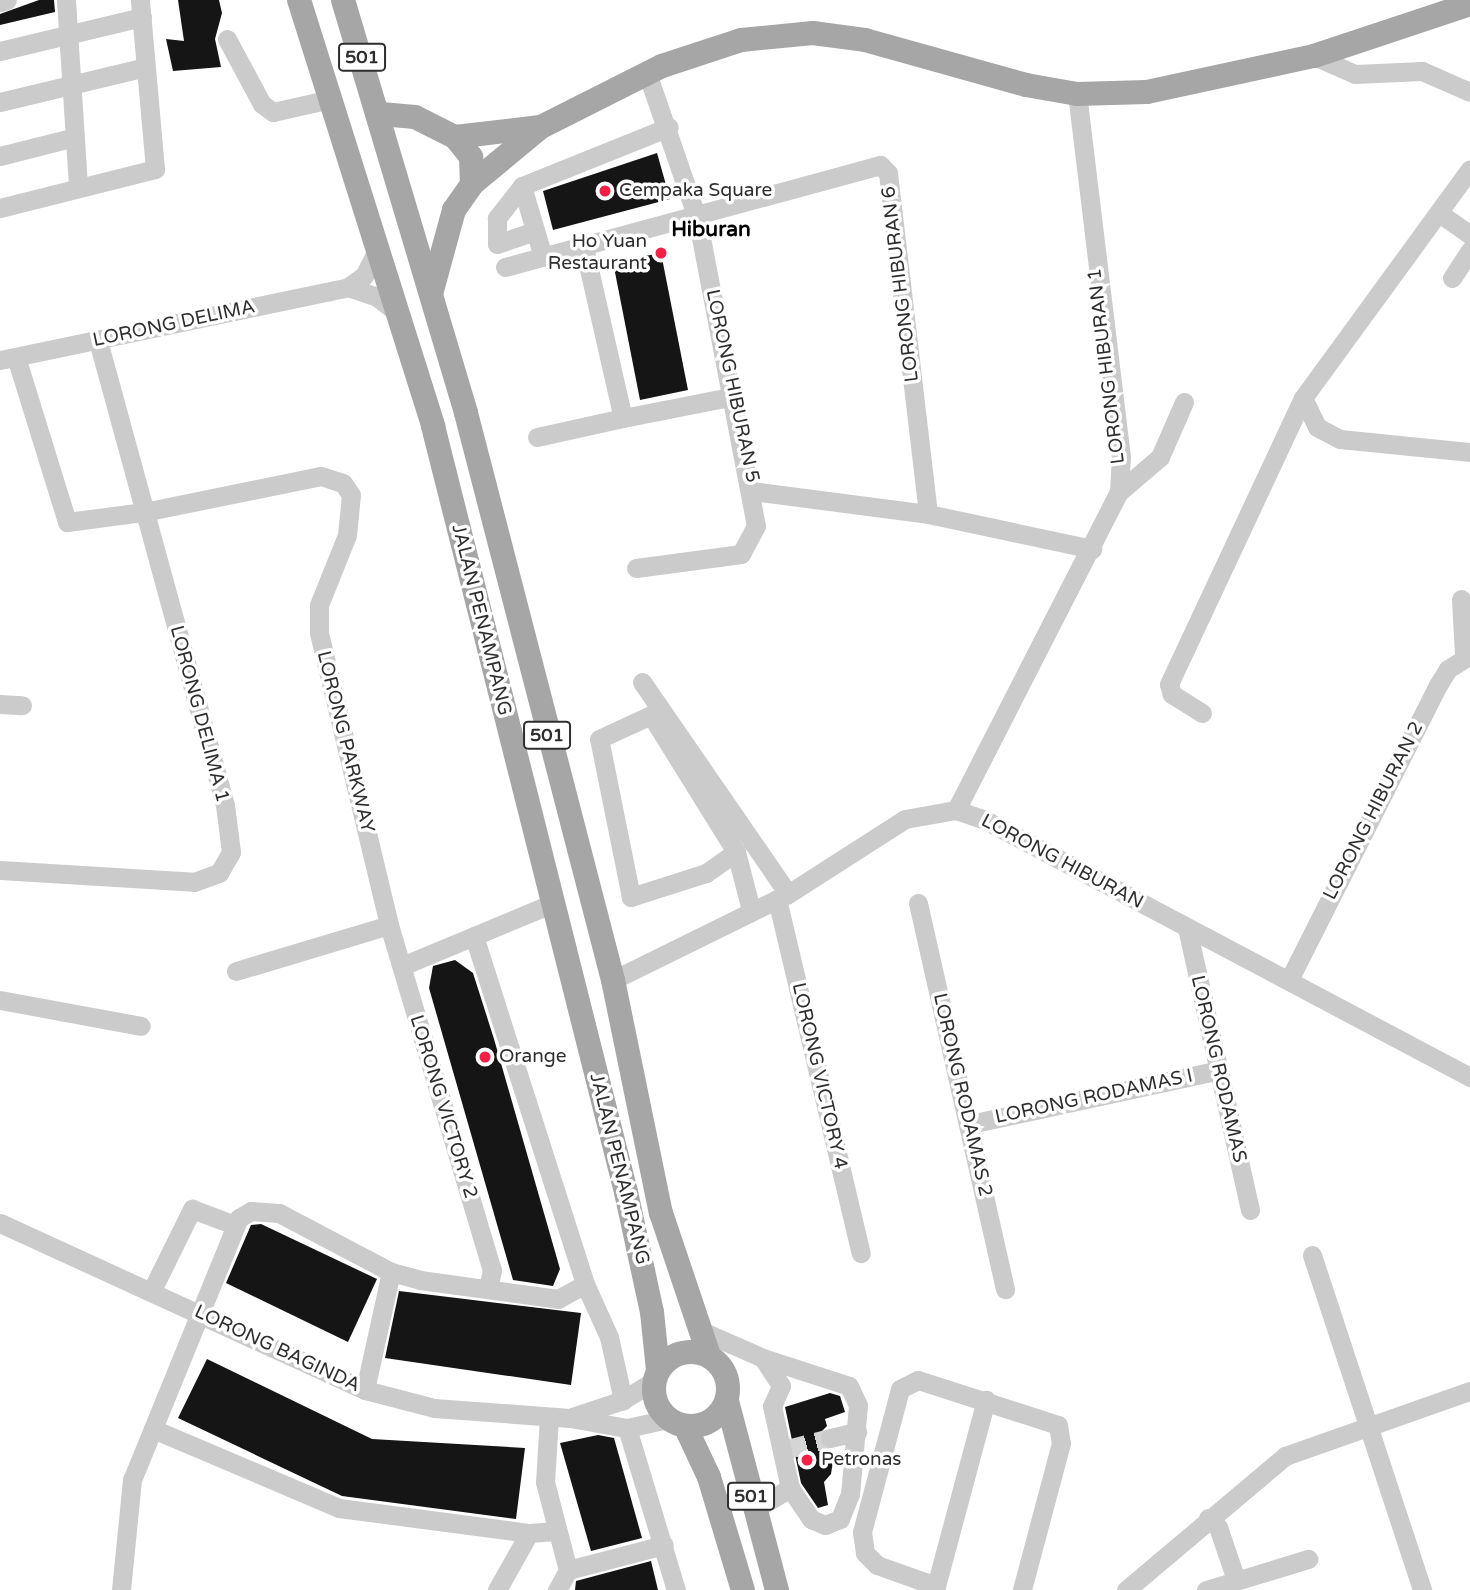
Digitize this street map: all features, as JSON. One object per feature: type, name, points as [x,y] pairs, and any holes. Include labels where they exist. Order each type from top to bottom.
[{"type":"main road","name":"JALAN PENAMPANG","points":[[299,0],[402,316],[518,762],[551,904],[632,1217],[656,1376]]},
{"type":"main road","name":"JALAN PENAMPANG","points":[[343,0],[381,114],[431,294],[613,980],[661,1213],[707,1345]]},
{"type":"main road","points":[[431,294],[454,210],[472,184],[541,127],[647,73],[741,40],[813,33],[865,40],[1077,94],[1147,92],[1314,56],[1464,4]]},
{"type":"main road","points":[[345,147],[359,127],[381,114],[415,117],[455,137],[471,157],[472,184]]},
{"type":"main road","points":[[455,137],[541,127]]},
{"type":"main road","points":[[518,762],[527,744],[547,734]]},
{"type":"main road","points":[[707,1345],[725,1376],[727,1401],[702,1425],[676,1422],[656,1402],[656,1376],[680,1353],[707,1345]]},
{"type":"main road","name":"501","points":[[727,1401],[777,1590]]},
{"type":"main road","name":"501","points":[[676,1422],[709,1477],[743,1590]]},
{"type":"street","points":[[0,2],[7,0]]},
{"type":"street","points":[[66,0],[78,188]]},
{"type":"street","points":[[0,51],[68,34],[141,8],[155,169],[0,208]]},
{"type":"street","points":[[227,38],[262,104],[273,112],[330,99]]},
{"type":"street","points":[[1314,56],[1355,74],[1422,71],[1470,92]]},
{"type":"street","points":[[0,102],[146,67]]},
{"type":"street","name":"LORONG HIBURAN 5","points":[[647,73],[667,121],[697,218],[752,491],[928,514],[1092,550]]},
{"type":"street","name":"LORONG HIBURAN 1","points":[[956,810],[1092,550],[1119,492],[1121,457],[1077,94]]},
{"type":"street","points":[[535,230],[497,244],[497,218],[522,186],[667,121]]},
{"type":"street","points":[[0,156],[75,137]]},
{"type":"street","name":"LORONG HIBURAN 6","points":[[697,218],[869,164],[888,173],[928,514]]},
{"type":"street","points":[[1202,713],[1172,694],[1169,684],[1303,398],[1470,169]]},
{"type":"street","points":[[522,186],[543,257]]},
{"type":"street","points":[[1439,213],[1470,235]]},
{"type":"street","points":[[505,267],[697,218]]},
{"type":"street","points":[[348,287],[364,276],[379,247]]},
{"type":"street","points":[[584,247],[623,418]]},
{"type":"street","points":[[1452,278],[1470,250]]},
{"type":"street","points":[[348,287],[377,297],[402,316]]},
{"type":"street","name":"LORONG DELIMA","points":[[8,359],[348,287]]},
{"type":"street","name":"LORONG DELIMA 1","points":[[0,870],[167,884],[194,882],[227,864],[229,825],[98,340]]},
{"type":"street","points":[[8,359],[67,522],[144,513]]},
{"type":"street","points":[[537,437],[735,396]]},
{"type":"street","points":[[1303,398],[1317,427],[1340,439],[1470,452]]},
{"type":"street","points":[[1119,492],[1160,457],[1184,402]]},
{"type":"street","name":"LORONG PARKWAY","points":[[144,513],[333,477],[351,495],[351,518],[319,605],[319,633],[389,925]]},
{"type":"street","points":[[636,568],[741,554],[756,526],[752,491]]},
{"type":"street","points":[[1461,599],[1467,655]]},
{"type":"street","name":"LORONG HIBURAN 2","points":[[1290,978],[1438,685],[1467,655]]},
{"type":"street","points":[[642,681],[782,897]]},
{"type":"street","points":[[0,704],[22,705]]},
{"type":"street","points":[[736,852],[706,873],[631,897],[599,739],[651,715],[736,852],[751,910]]},
{"type":"street","name":"LORONG HIBURAN","points":[[613,980],[782,897],[905,819],[956,810],[985,820],[1187,928],[1290,978],[1470,1077]]},
{"type":"street","name":"LORONG VICTORY 4","points":[[782,897],[861,1253]]},
{"type":"street","name":"LORONG RODAMAS 2","points":[[918,903],[970,1124],[1005,1289]]},
{"type":"street","points":[[402,966],[551,904]]},
{"type":"street","points":[[236,971],[389,925]]},
{"type":"street","name":"LORONG VICTORY 2","points":[[389,925],[492,1270],[488,1289]]},
{"type":"street","name":"LORONG RODAMAS","points":[[1187,928],[1250,1210]]},
{"type":"street","points":[[474,936],[585,1284],[609,1337],[623,1400]]},
{"type":"street","points":[[0,1000],[141,1026]]},
{"type":"street","name":"LORONG RODAMAS I","points":[[970,1124],[1219,1070]]},
{"type":"street","points":[[151,1292],[192,1209],[235,1225]]},
{"type":"street","points":[[121,1590],[132,1480],[202,1314],[235,1225],[251,1211],[279,1213],[391,1272],[558,1299],[585,1284]]},
{"type":"street","name":"LORONG BAGINDA","points":[[0,1223],[365,1390],[434,1408],[570,1418],[627,1428],[676,1422]]},
{"type":"street","points":[[1312,1255],[1422,1590]]},
{"type":"street","points":[[365,1390],[391,1272]]},
{"type":"street","points":[[707,1345],[763,1358],[849,1386],[858,1405],[857,1432],[850,1494],[840,1519],[825,1525],[811,1519],[790,1489],[785,1450],[772,1406],[781,1386],[763,1358]]},
{"type":"street","name":"LORONG BAGINDA","points":[[570,1418],[623,1400],[656,1376]]},
{"type":"street","points":[[986,1399],[935,1588],[877,1565],[865,1553],[862,1532],[900,1389],[918,1380],[986,1399],[1058,1425],[1061,1443],[1022,1590]]},
{"type":"street","points":[[1126,1590],[1208,1518],[1285,1456],[1368,1424],[1470,1391]]},
{"type":"street","points":[[548,1417],[545,1482],[568,1570],[557,1590]]},
{"type":"street","points":[[627,1428],[676,1590]]},
{"type":"street","points":[[153,1430],[339,1508],[529,1532],[558,1531]]},
{"type":"street","points":[[830,1438],[857,1432]]},
{"type":"street","points":[[755,1509],[790,1489]]},
{"type":"street","points":[[1208,1518],[1218,1527],[1236,1580]]},
{"type":"street","points":[[498,1590],[529,1532]]},
{"type":"street","points":[[568,1570],[664,1545]]},
{"type":"street","points":[[1206,1590],[1308,1559]]},
{"type":"building","points":[[39,0],[54,0],[55,12],[0,25],[0,14]]},
{"type":"building","points":[[178,0],[219,0],[222,13],[215,39],[221,67],[173,71],[166,39],[184,41]]},
{"type":"building","name":"Cempaka Square","points":[[657,153],[670,199],[553,230],[543,191]]},
{"type":"building","points":[[661,253],[688,390],[640,400],[613,262]]},
{"type":"building","points":[[455,960],[473,973],[494,1039],[560,1269],[553,1286],[513,1280],[429,988],[433,966]]},
{"type":"building","points":[[261,1224],[377,1279],[348,1342],[226,1283],[251,1225]]},
{"type":"building","points":[[399,1291],[581,1313],[571,1385],[385,1358]]},
{"type":"building","points":[[207,1359],[372,1439],[525,1448],[516,1519],[342,1496],[178,1418]]},
{"type":"building","points":[[830,1393],[840,1396],[845,1412],[825,1419],[827,1426],[818,1435],[821,1446],[834,1455],[831,1474],[824,1482],[828,1505],[818,1508],[801,1483],[785,1407]]},
{"type":"building","points":[[598,1435],[614,1438],[642,1538],[591,1551],[560,1443]]},
{"type":"building","points":[[651,1561],[658,1590],[575,1590],[576,1581]]},
{"type":"tunnel","points":[[788,1449],[830,1438]]},
{"type":"place","name":"Cempaka Square","points":[[605,191]]},
{"type":"place","name":"Ho Yuan Restaurant","points":[[661,253]]},
{"type":"place","name":"Orange","points":[[485,1057]]},
{"type":"place","name":"Petronas","points":[[807,1460]]},
{"type":"district","name":"Hiburan","points":[[711,230]]}]
